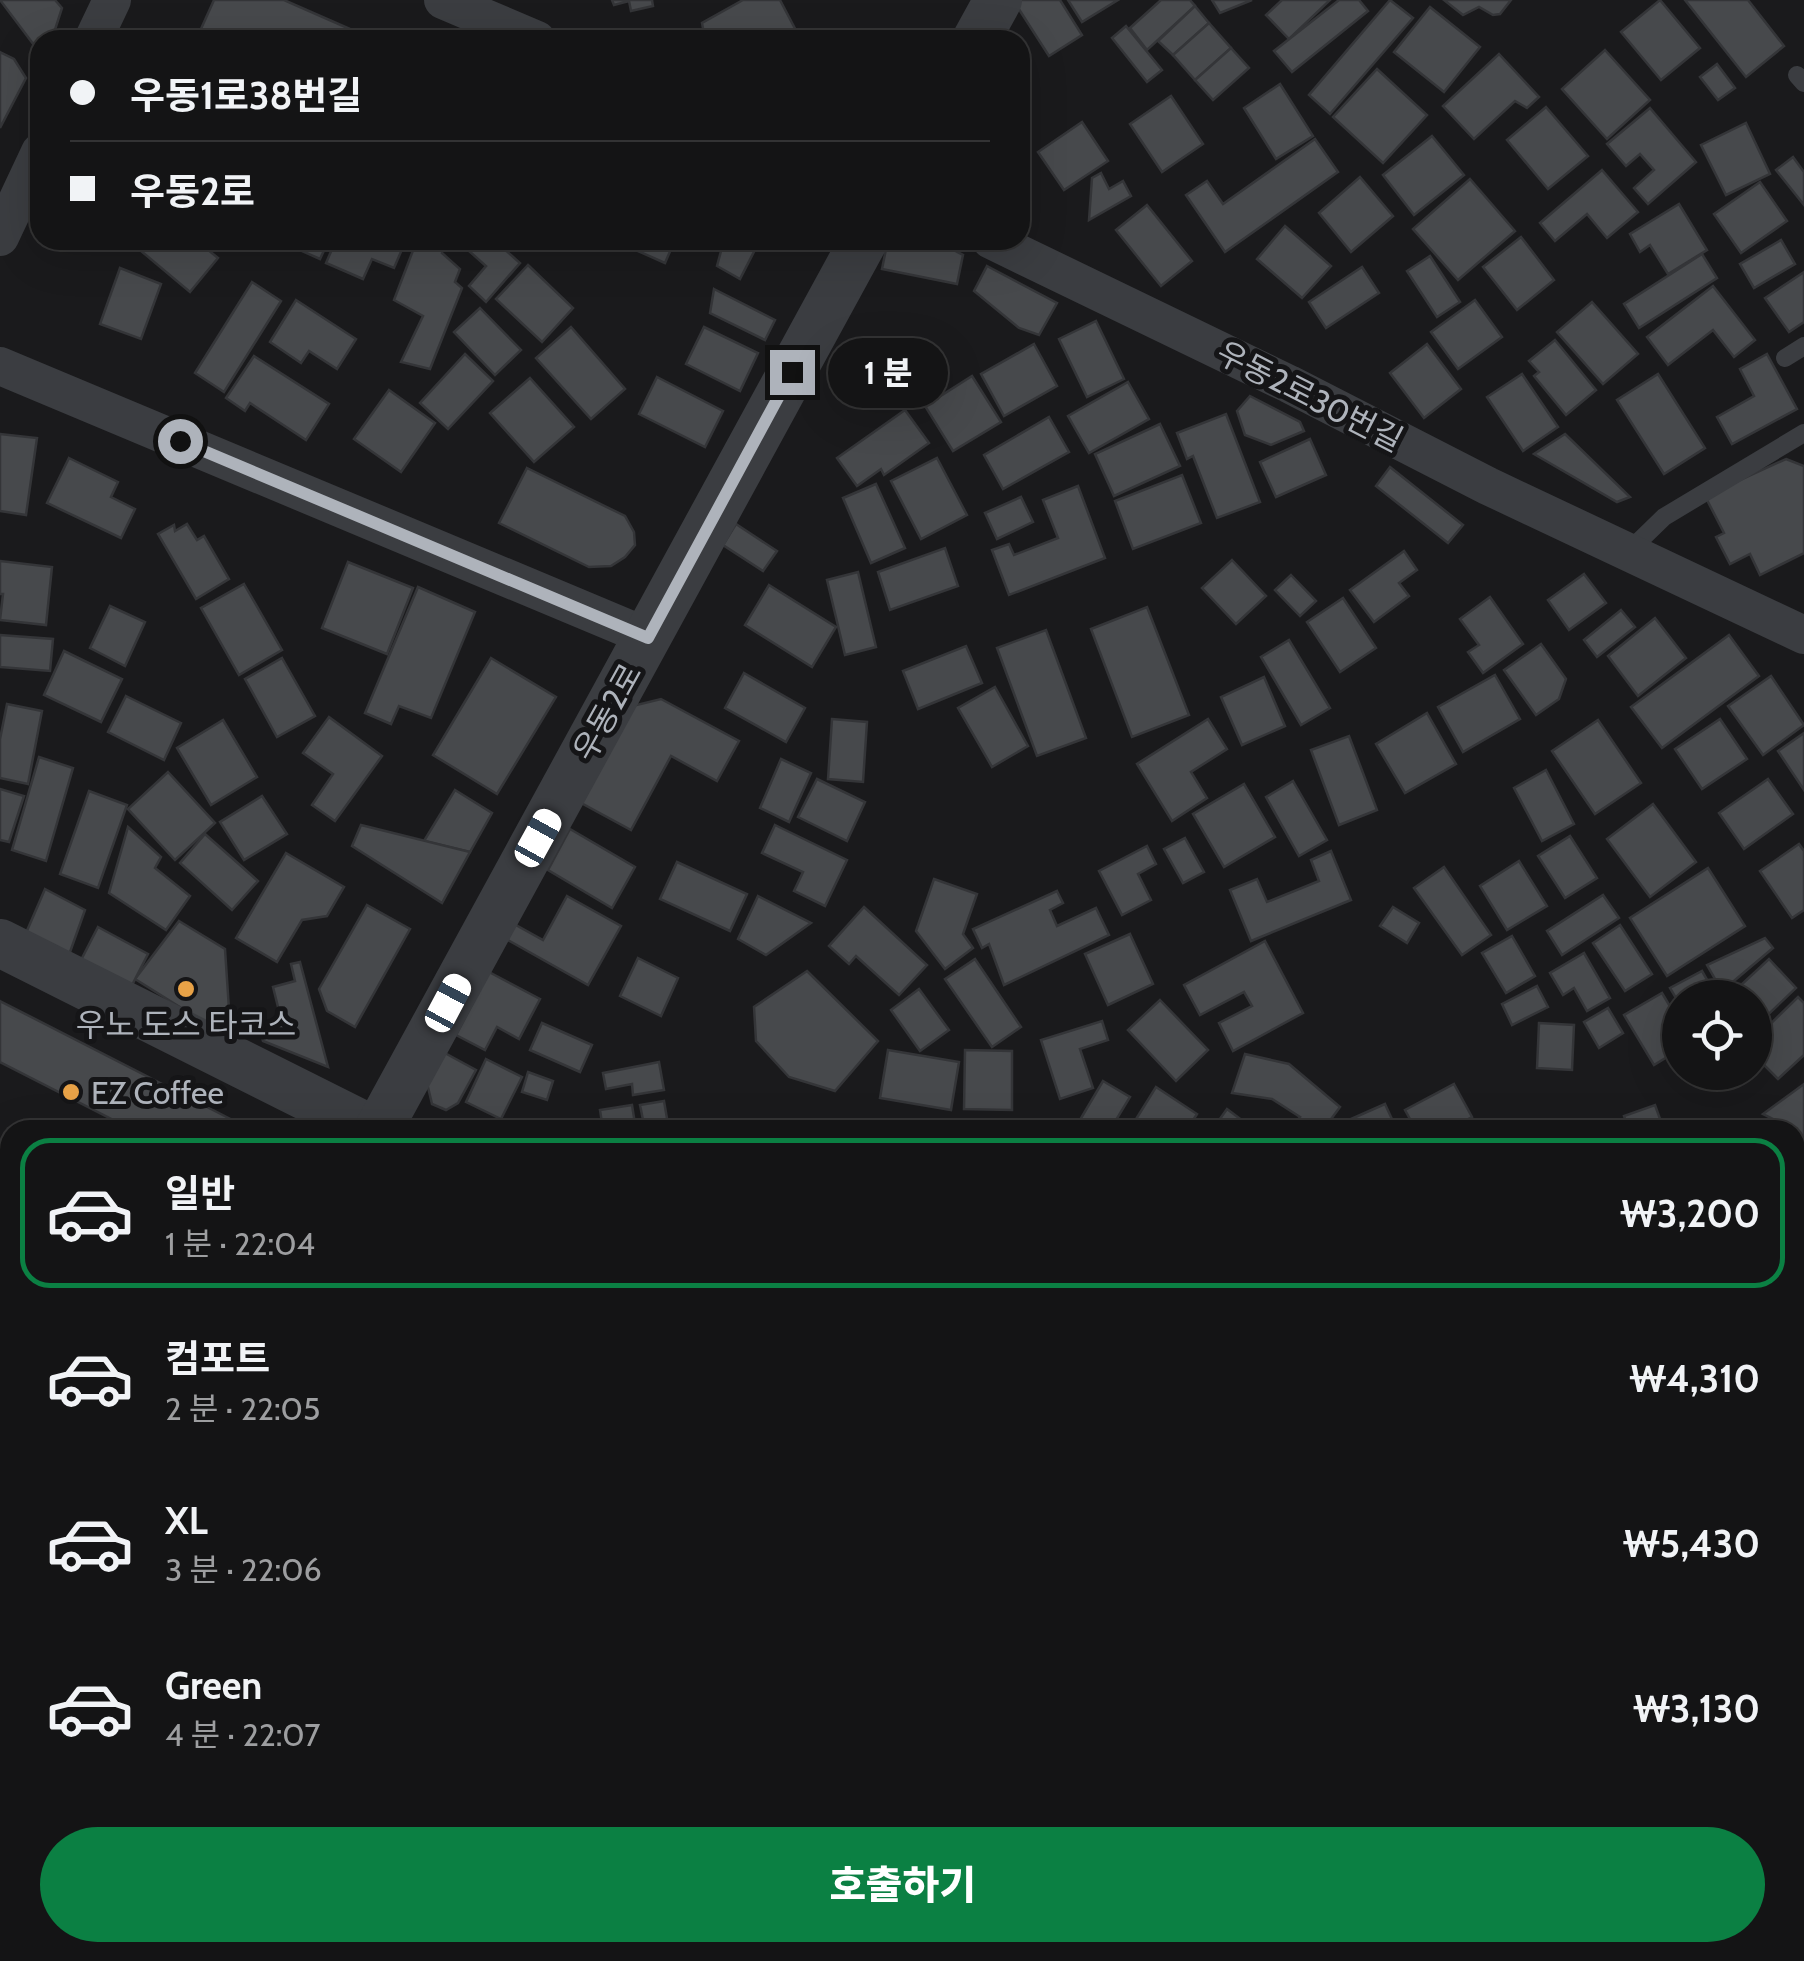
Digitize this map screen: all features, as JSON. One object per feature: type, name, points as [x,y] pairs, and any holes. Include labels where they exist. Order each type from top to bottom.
[{"type":"street","points":[[98,30],[112,0]]},
{"type":"street","points":[[443,0],[514,30]]},
{"type":"street","points":[[982,30],[998,0]]},
{"type":"street","points":[[0,237],[30,173]]},
{"type":"street","name":"우동2로","points":[[381,1120],[859,250]]},
{"type":"street","name":"우동2로30번길","points":[[1011,250],[1804,635]]},
{"type":"street","points":[[0,366],[648,638]]},
{"type":"street","points":[[0,942],[355,1120]]},
{"type":"lane","points":[[1786,358],[1804,346]]},
{"type":"lane","points":[[1628,552],[1664,517],[1804,433]]},
{"type":"building","points":[[0,0],[55,0],[62,8],[55,30],[30,30],[30,40]]},
{"type":"building","points":[[214,0],[284,0],[352,30],[200,30]]},
{"type":"building","points":[[612,0],[652,0],[653,6],[631,11],[629,1],[614,5]]},
{"type":"building","points":[[743,0],[780,0],[796,30],[703,30],[702,23]]},
{"type":"building","points":[[1013,0],[1060,0],[1082,35],[1049,56]]},
{"type":"building","points":[[1068,0],[1118,0],[1082,22]]},
{"type":"building","points":[[1161,0],[1190,0],[1195,6],[1147,50],[1130,28]]},
{"type":"building","points":[[1212,0],[1252,0],[1220,13]]},
{"type":"building","points":[[1282,0],[1330,0],[1289,39],[1266,15]]},
{"type":"building","points":[[1339,0],[1359,0],[1368,11],[1292,72],[1274,51]]},
{"type":"building","points":[[1390,0],[1413,18],[1330,114],[1309,95]]},
{"type":"building","points":[[1444,0],[1511,0],[1500,14],[1493,15],[1479,7],[1463,15]]},
{"type":"building","points":[[1660,0],[1700,48],[1661,80],[1621,32]]},
{"type":"building","points":[[1685,0],[1748,0],[1784,46],[1746,77]]},
{"type":"building","points":[[1195,6],[1209,23],[1173,55],[1158,41]]},
{"type":"building","points":[[1430,7],[1480,47],[1444,92],[1394,52]]},
{"type":"building","points":[[1209,23],[1231,48],[1195,80],[1173,55]]},
{"type":"building","points":[[1126,26],[1162,70],[1147,82],[1112,38]]},
{"type":"building","points":[[1231,48],[1249,68],[1213,100],[1195,80]]},
{"type":"building","points":[[1605,50],[1650,100],[1607,139],[1562,89]]},
{"type":"building","points":[[0,52],[14,59],[26,78],[0,128]]},
{"type":"building","points":[[1499,54],[1539,97],[1527,108],[1515,101],[1474,139],[1443,106]]},
{"type":"building","points":[[1717,64],[1735,88],[1718,100],[1700,77]]},
{"type":"building","points":[[1377,69],[1427,115],[1383,163],[1333,117]]},
{"type":"building","points":[[1280,84],[1313,136],[1276,159],[1244,108]]},
{"type":"building","points":[[1171,96],[1203,144],[1162,172],[1130,124]]},
{"type":"building","points":[[1546,107],[1588,156],[1548,189],[1507,140]]},
{"type":"building","points":[[1650,108],[1696,162],[1648,204],[1634,188],[1654,170],[1640,154],[1626,166],[1607,144]]},
{"type":"building","points":[[1082,122],[1108,161],[1064,190],[1038,152]]},
{"type":"building","points":[[1746,123],[1770,174],[1726,195],[1701,145]]},
{"type":"building","points":[[1432,136],[1464,175],[1414,215],[1383,175]]},
{"type":"building","points":[[1315,139],[1338,172],[1225,252],[1186,195],[1207,181],[1223,204]]},
{"type":"building","points":[[1793,157],[1804,172],[1804,205],[1776,170]]},
{"type":"building","points":[[1602,170],[1638,212],[1607,238],[1587,214],[1555,241],[1540,223]]},
{"type":"building","points":[[1101,173],[1109,189],[1123,181],[1131,196],[1089,220],[1092,178]]},
{"type":"building","points":[[1360,177],[1393,216],[1351,252],[1319,213]]},
{"type":"building","points":[[1470,179],[1515,231],[1458,280],[1413,229]]},
{"type":"building","points":[[1760,182],[1787,221],[1741,253],[1714,214]]},
{"type":"building","points":[[1679,204],[1707,250],[1668,274],[1650,245],[1640,252],[1630,234]]},
{"type":"building","points":[[1147,205],[1192,261],[1161,286],[1116,230]]},
{"type":"building","points":[[1285,226],[1331,266],[1302,298],[1257,259]]},
{"type":"building","points":[[1521,237],[1554,280],[1517,310],[1483,267]]},
{"type":"building","points":[[1781,240],[1795,264],[1754,288],[1740,264]]},
{"type":"building","points":[[140,250],[208,250],[218,258],[190,292]]},
{"type":"building","points":[[300,250],[324,250],[320,259]]},
{"type":"building","points":[[332,250],[402,250],[394,268],[372,259],[363,279],[326,263]]},
{"type":"building","points":[[413,250],[443,250],[460,269],[455,282],[462,288],[430,369],[401,362],[423,316],[394,300]]},
{"type":"building","points":[[468,250],[505,250],[520,263],[486,302],[469,286],[486,266]]},
{"type":"building","points":[[636,250],[671,250],[665,263]]},
{"type":"building","points":[[721,250],[755,250],[740,279],[717,266]]},
{"type":"building","points":[[886,250],[954,250],[963,255],[957,284],[882,269]]},
{"type":"building","points":[[1702,254],[1717,278],[1639,328],[1624,304]]},
{"type":"building","points":[[1430,256],[1460,302],[1437,317],[1407,271]]},
{"type":"building","points":[[528,265],[573,308],[542,342],[496,299]]},
{"type":"building","points":[[987,266],[1057,303],[1039,335],[1019,328],[974,291]]},
{"type":"building","points":[[1362,267],[1379,293],[1326,328],[1309,302]]},
{"type":"building","points":[[120,268],[161,284],[141,339],[100,324]]},
{"type":"building","points":[[1804,272],[1804,322],[1789,332],[1765,298]]},
{"type":"building","points":[[252,282],[281,301],[224,392],[195,373]]},
{"type":"building","points":[[1713,286],[1755,340],[1734,357],[1713,330],[1668,365],[1647,337]]},
{"type":"building","points":[[714,289],[775,320],[765,340],[710,313]]},
{"type":"building","points":[[296,300],[356,339],[337,369],[309,351],[301,363],[270,342]]},
{"type":"building","points":[[1475,300],[1502,337],[1458,369],[1431,332]]},
{"type":"building","points":[[1592,302],[1638,354],[1603,384],[1557,332]]},
{"type":"building","points":[[480,308],[521,350],[495,375],[454,332]]},
{"type":"building","points":[[1096,321],[1124,379],[1087,397],[1059,339]]},
{"type":"building","points":[[571,327],[625,389],[591,419],[536,358]]},
{"type":"building","points":[[704,327],[758,353],[740,391],[686,364]]},
{"type":"building","points":[[1555,340],[1596,390],[1566,415],[1534,376],[1539,372],[1529,361]]},
{"type":"building","points":[[1034,344],[1057,386],[1004,416],[981,374]]},
{"type":"building","points":[[1427,344],[1461,389],[1424,418],[1390,373]]},
{"type":"building","points":[[465,354],[493,381],[448,429],[420,403]]},
{"type":"building","points":[[1767,354],[1797,409],[1732,444],[1717,417],[1754,396],[1740,369]]},
{"type":"building","points":[[254,356],[329,404],[306,440],[250,403],[245,411],[226,398]]},
{"type":"building","points":[[1522,374],[1558,427],[1523,451],[1487,397]]},
{"type":"building","points":[[1658,374],[1705,448],[1664,474],[1617,400]]},
{"type":"building","points":[[972,376],[1001,422],[953,451],[925,406]]},
{"type":"building","points":[[657,377],[723,411],[705,447],[639,414]]},
{"type":"building","points":[[530,378],[574,427],[534,462],[490,413]]},
{"type":"building","points":[[1128,382],[1149,419],[1089,453],[1068,416]]},
{"type":"building","points":[[389,390],[435,423],[401,472],[354,439]]},
{"type":"building","points":[[1250,396],[1300,422],[1304,431],[1271,445],[1245,435],[1237,411]]},
{"type":"building","points":[[905,410],[929,443],[884,475],[881,469],[857,486],[837,458]]},
{"type":"building","points":[[1226,414],[1260,502],[1217,518],[1193,456],[1187,459],[1177,433]]},
{"type":"building","points":[[1049,417],[1069,452],[1003,489],[984,455]]},
{"type":"building","points":[[1160,424],[1180,466],[1114,496],[1095,454]]},
{"type":"building","points":[[0,434],[37,438],[26,515],[0,511]]},
{"type":"building","points":[[1565,434],[1630,497],[1617,502],[1534,454]]},
{"type":"building","points":[[1310,439],[1326,475],[1276,497],[1260,462]]},
{"type":"building","points":[[69,458],[118,482],[111,497],[135,509],[121,538],[47,503]]},
{"type":"building","points":[[937,458],[967,515],[921,539],[891,481]]},
{"type":"building","points":[[1786,459],[1804,466],[1804,553],[1760,575],[1750,554],[1730,564],[1716,537],[1724,533],[1705,496]]},
{"type":"building","points":[[1390,467],[1463,525],[1448,543],[1376,486]]},
{"type":"building","points":[[527,468],[625,516],[634,532],[635,545],[611,566],[589,567],[499,523]]},
{"type":"building","points":[[1182,475],[1201,523],[1133,549],[1115,501]]},
{"type":"building","points":[[876,484],[905,548],[871,563],[843,498]]},
{"type":"building","points":[[1078,486],[1105,558],[1009,595],[992,550],[1009,544],[1014,555],[1058,538],[1043,500]]},
{"type":"building","points":[[1021,497],[1033,522],[997,539],[985,513]]},
{"type":"building","points":[[187,524],[197,540],[204,536],[229,579],[196,599],[158,534],[174,525],[175,531]]},
{"type":"building","points":[[736,524],[777,551],[763,571],[723,545]]},
{"type":"building","points":[[945,548],[958,586],[890,610],[878,572]]},
{"type":"building","points":[[1404,551],[1417,570],[1399,583],[1409,596],[1374,622],[1350,590]]},
{"type":"building","points":[[1232,560],[1266,596],[1236,624],[1202,588]]},
{"type":"building","points":[[0,561],[52,567],[46,625],[0,620]]},
{"type":"building","points":[[348,562],[413,588],[387,654],[322,628]]},
{"type":"building","points":[[858,572],[876,647],[845,655],[827,580]]},
{"type":"building","points":[[1584,574],[1606,603],[1569,630],[1548,600]]},
{"type":"building","points":[[1291,575],[1316,601],[1300,616],[1275,590]]},
{"type":"building","points":[[244,584],[282,650],[239,675],[201,608]]},
{"type":"building","points":[[769,585],[836,627],[812,667],[745,625]]},
{"type":"building","points":[[418,587],[475,612],[431,718],[399,706],[391,724],[365,713]]},
{"type":"building","points":[[1490,597],[1523,644],[1483,673],[1468,652],[1479,645],[1460,619]]},
{"type":"building","points":[[1343,598],[1376,648],[1340,672],[1307,622]]},
{"type":"building","points":[[110,606],[145,622],[125,666],[90,648]]},
{"type":"building","points":[[1147,607],[1189,715],[1132,737],[1091,629]]},
{"type":"building","points":[[1621,610],[1635,627],[1597,657],[1584,640]]},
{"type":"building","points":[[1655,618],[1686,658],[1638,696],[1608,656]]},
{"type":"building","points":[[1046,630],[1086,738],[1037,756],[997,648]]},
{"type":"building","points":[[0,635],[53,639],[50,671],[0,667]]},
{"type":"building","points":[[1729,635],[1759,676],[1662,748],[1631,707]]},
{"type":"building","points":[[1289,640],[1330,708],[1301,725],[1261,657]]},
{"type":"building","points":[[1541,644],[1566,679],[1559,699],[1536,715],[1504,670]]},
{"type":"building","points":[[966,646],[982,683],[918,709],[903,671]]},
{"type":"building","points":[[64,651],[122,679],[101,722],[44,695]]},
{"type":"building","points":[[282,658],[315,716],[277,737],[245,679]]},
{"type":"building","points":[[491,658],[556,697],[497,794],[433,755]]},
{"type":"building","points":[[744,673],[805,708],[786,742],[725,708]]},
{"type":"building","points":[[1495,675],[1520,719],[1463,752],[1438,707]]},
{"type":"building","points":[[1771,676],[1804,725],[1763,755],[1728,706]]},
{"type":"building","points":[[1264,677],[1285,726],[1242,745],[1221,697]]},
{"type":"building","points":[[995,687],[1028,746],[992,767],[958,708]]},
{"type":"building","points":[[126,696],[181,723],[164,760],[108,732]]},
{"type":"building","points":[[661,699],[739,741],[717,781],[671,756],[631,830],[572,798],[620,709]]},
{"type":"building","points":[[7,704],[42,711],[28,784],[0,778],[0,739]]},
{"type":"building","points":[[1427,713],[1456,764],[1405,793],[1376,744]]},
{"type":"building","points":[[329,717],[382,756],[335,821],[312,805],[333,774],[303,753]]},
{"type":"building","points":[[832,719],[867,722],[863,782],[828,779]]},
{"type":"building","points":[[1208,719],[1227,749],[1191,772],[1207,798],[1172,821],[1137,764]]},
{"type":"building","points":[[1720,719],[1747,759],[1702,789],[1675,749]]},
{"type":"building","points":[[223,720],[257,777],[211,805],[177,748]]},
{"type":"building","points":[[1598,720],[1641,783],[1595,814],[1552,751]]},
{"type":"building","points":[[1804,733],[1804,790],[1778,751]]},
{"type":"building","points":[[1349,736],[1377,810],[1339,825],[1311,750]]},
{"type":"building","points":[[39,757],[73,768],[46,861],[12,850]]},
{"type":"building","points":[[781,759],[811,773],[789,822],[760,808]]},
{"type":"building","points":[[1546,770],[1574,824],[1542,841],[1514,788]]},
{"type":"building","points":[[168,772],[215,823],[175,860],[128,809]]},
{"type":"building","points":[[817,779],[865,802],[847,841],[798,817]]},
{"type":"building","points":[[1768,779],[1793,814],[1744,849],[1719,813]]},
{"type":"building","points":[[1293,781],[1327,840],[1299,856],[1266,797]]},
{"type":"building","points":[[1244,784],[1275,837],[1224,867],[1193,814]]},
{"type":"building","points":[[0,789],[24,796],[9,842],[0,840]]},
{"type":"building","points":[[455,790],[492,813],[470,852],[424,841]]},
{"type":"building","points":[[89,791],[127,805],[98,888],[60,874]]},
{"type":"building","points":[[262,796],[287,834],[244,860],[220,822]]},
{"type":"building","points":[[1653,804],[1696,862],[1650,897],[1607,839]]},
{"type":"building","points":[[361,825],[470,852],[442,903],[352,846]]},
{"type":"building","points":[[775,825],[847,860],[825,906],[794,891],[803,872],[762,853]]},
{"type":"building","points":[[128,827],[161,857],[155,868],[190,896],[166,930],[109,893]]},
{"type":"building","points":[[570,829],[635,867],[612,908],[548,870]]},
{"type":"building","points":[[205,834],[258,881],[232,910],[180,863]]},
{"type":"building","points":[[1570,836],[1597,878],[1565,898],[1538,856]]},
{"type":"building","points":[[1185,838],[1204,872],[1183,883],[1164,849]]},
{"type":"building","points":[[1799,844],[1804,851],[1804,910],[1792,918],[1760,871]]},
{"type":"building","points":[[1147,846],[1156,864],[1138,874],[1151,900],[1122,915],[1099,871]]},
{"type":"building","points":[[1331,851],[1351,900],[1251,941],[1230,890],[1257,879],[1267,902],[1319,881],[1311,860]]},
{"type":"building","points":[[286,853],[344,887],[327,916],[302,920],[277,962],[236,938]]},
{"type":"building","points":[[1519,861],[1547,906],[1507,930],[1480,886]]},
{"type":"building","points":[[677,862],[747,894],[730,931],[660,899]]},
{"type":"building","points":[[1444,867],[1491,935],[1462,955],[1414,888]]},
{"type":"building","points":[[1708,868],[1745,926],[1667,976],[1630,918]]},
{"type":"building","points":[[934,879],[977,894],[963,934],[973,948],[945,969],[916,931]]},
{"type":"building","points":[[45,889],[85,910],[69,955],[26,933]]},
{"type":"building","points":[[1057,891],[1063,903],[1050,910],[1057,926],[1096,908],[1109,935],[1004,985],[989,944],[982,948],[973,929]]},
{"type":"building","points":[[1603,895],[1619,918],[1562,955],[1547,931]]},
{"type":"building","points":[[567,896],[621,926],[588,985],[497,934],[505,919],[543,940]]},
{"type":"building","points":[[758,896],[811,923],[766,955],[738,939]]},
{"type":"building","points":[[367,905],[410,929],[355,1027],[327,1011],[319,989]]},
{"type":"building","points":[[864,907],[927,965],[899,995],[856,956],[849,964],[829,946]]},
{"type":"building","points":[[1393,907],[1419,923],[1407,943],[1380,926]]},
{"type":"building","points":[[179,921],[225,949],[231,1039],[135,979]]},
{"type":"building","points":[[1620,925],[1652,974],[1625,991],[1593,943]]},
{"type":"building","points":[[98,927],[148,954],[130,989],[80,962]]},
{"type":"building","points":[[1130,934],[1153,984],[1108,1005],[1085,954]]},
{"type":"building","points":[[1512,936],[1535,976],[1506,993],[1482,953]]},
{"type":"building","points":[[1765,938],[1773,948],[1735,980],[1716,980],[1707,965]]},
{"type":"building","points":[[1265,941],[1303,1013],[1233,1051],[1219,1023],[1252,1006],[1244,992],[1200,1015],[1184,985]]},
{"type":"building","points":[[1584,953],[1610,998],[1587,1011],[1574,988],[1563,995],[1550,973]]},
{"type":"building","points":[[638,958],[678,978],[661,1016],[620,996]]},
{"type":"building","points":[[975,959],[1021,1027],[992,1047],[945,979]]},
{"type":"building","points":[[1769,959],[1796,988],[1772,1011],[1772,980],[1746,980]]},
{"type":"building","points":[[300,962],[328,1067],[263,1041],[258,1025],[281,1019],[273,987],[295,981],[291,964]]},
{"type":"building","points":[[807,971],[878,1041],[835,1091],[789,1077],[756,1041],[754,1007]]},
{"type":"building","points":[[1702,971],[1707,980],[1685,980]]},
{"type":"building","points":[[489,972],[540,999],[519,1039],[497,1027],[485,1050],[456,1035]]},
{"type":"building","points":[[1537,986],[1548,1007],[1512,1025],[1502,1004]]},
{"type":"building","points":[[919,989],[949,1030],[920,1051],[891,1010]]},
{"type":"building","points":[[1662,993],[1662,1060],[1654,1065],[1624,1015]]},
{"type":"building","points":[[1798,997],[1804,1003],[1804,1055],[1778,1079],[1772,1073],[1772,1022]]},
{"type":"building","points":[[1160,1000],[1208,1050],[1176,1081],[1128,1030]]},
{"type":"building","points":[[0,1001],[232,1120],[113,1120],[0,1062]]},
{"type":"building","points":[[1608,1008],[1623,1033],[1599,1048],[1584,1022]]},
{"type":"building","points":[[1102,1021],[1108,1040],[1080,1049],[1093,1088],[1060,1099],[1041,1040]]},
{"type":"building","points":[[542,1023],[592,1045],[580,1072],[530,1050]]},
{"type":"building","points":[[1539,1023],[1574,1025],[1572,1070],[1537,1068]]},
{"type":"building","points":[[888,1050],[959,1062],[951,1110],[880,1098]]},
{"type":"building","points":[[965,1050],[1012,1051],[1012,1110],[964,1109]]},
{"type":"building","points":[[443,1052],[476,1070],[458,1103],[446,1110],[432,1104],[427,1083]]},
{"type":"building","points":[[1245,1054],[1289,1064],[1340,1107],[1330,1120],[1297,1120],[1300,1117],[1272,1099],[1232,1093]]},
{"type":"building","points":[[486,1059],[522,1077],[501,1119],[466,1102]]},
{"type":"building","points":[[659,1062],[664,1090],[633,1095],[632,1084],[606,1089],[603,1073]]},
{"type":"building","points":[[528,1072],[553,1081],[547,1100],[522,1092]]},
{"type":"building","points":[[1103,1081],[1130,1097],[1116,1120],[1080,1120]]},
{"type":"building","points":[[1454,1084],[1472,1117],[1410,1120],[1405,1110]]},
{"type":"building","points":[[1804,1084],[1804,1120],[1775,1120],[1763,1114]]},
{"type":"building","points":[[1156,1087],[1197,1114],[1193,1120],[1135,1120]]},
{"type":"building","points":[[664,1101],[667,1120],[643,1120],[640,1105]]},
{"type":"building","points":[[1385,1104],[1392,1120],[1351,1120]]},
{"type":"building","points":[[632,1105],[634,1120],[602,1120],[600,1110]]},
{"type":"building","points":[[1655,1105],[1660,1120],[1625,1120],[1624,1116]]},
{"type":"building","points":[[1227,1109],[1242,1120],[1219,1120]]},
{"type":"place","name":"우노 도스 타코스","points":[[186,989]]},
{"type":"place","name":"EZ Coffee","points":[[71,1092]]},
{"type":"route","points":[[180,441],[648,638],[792,372]]}]
